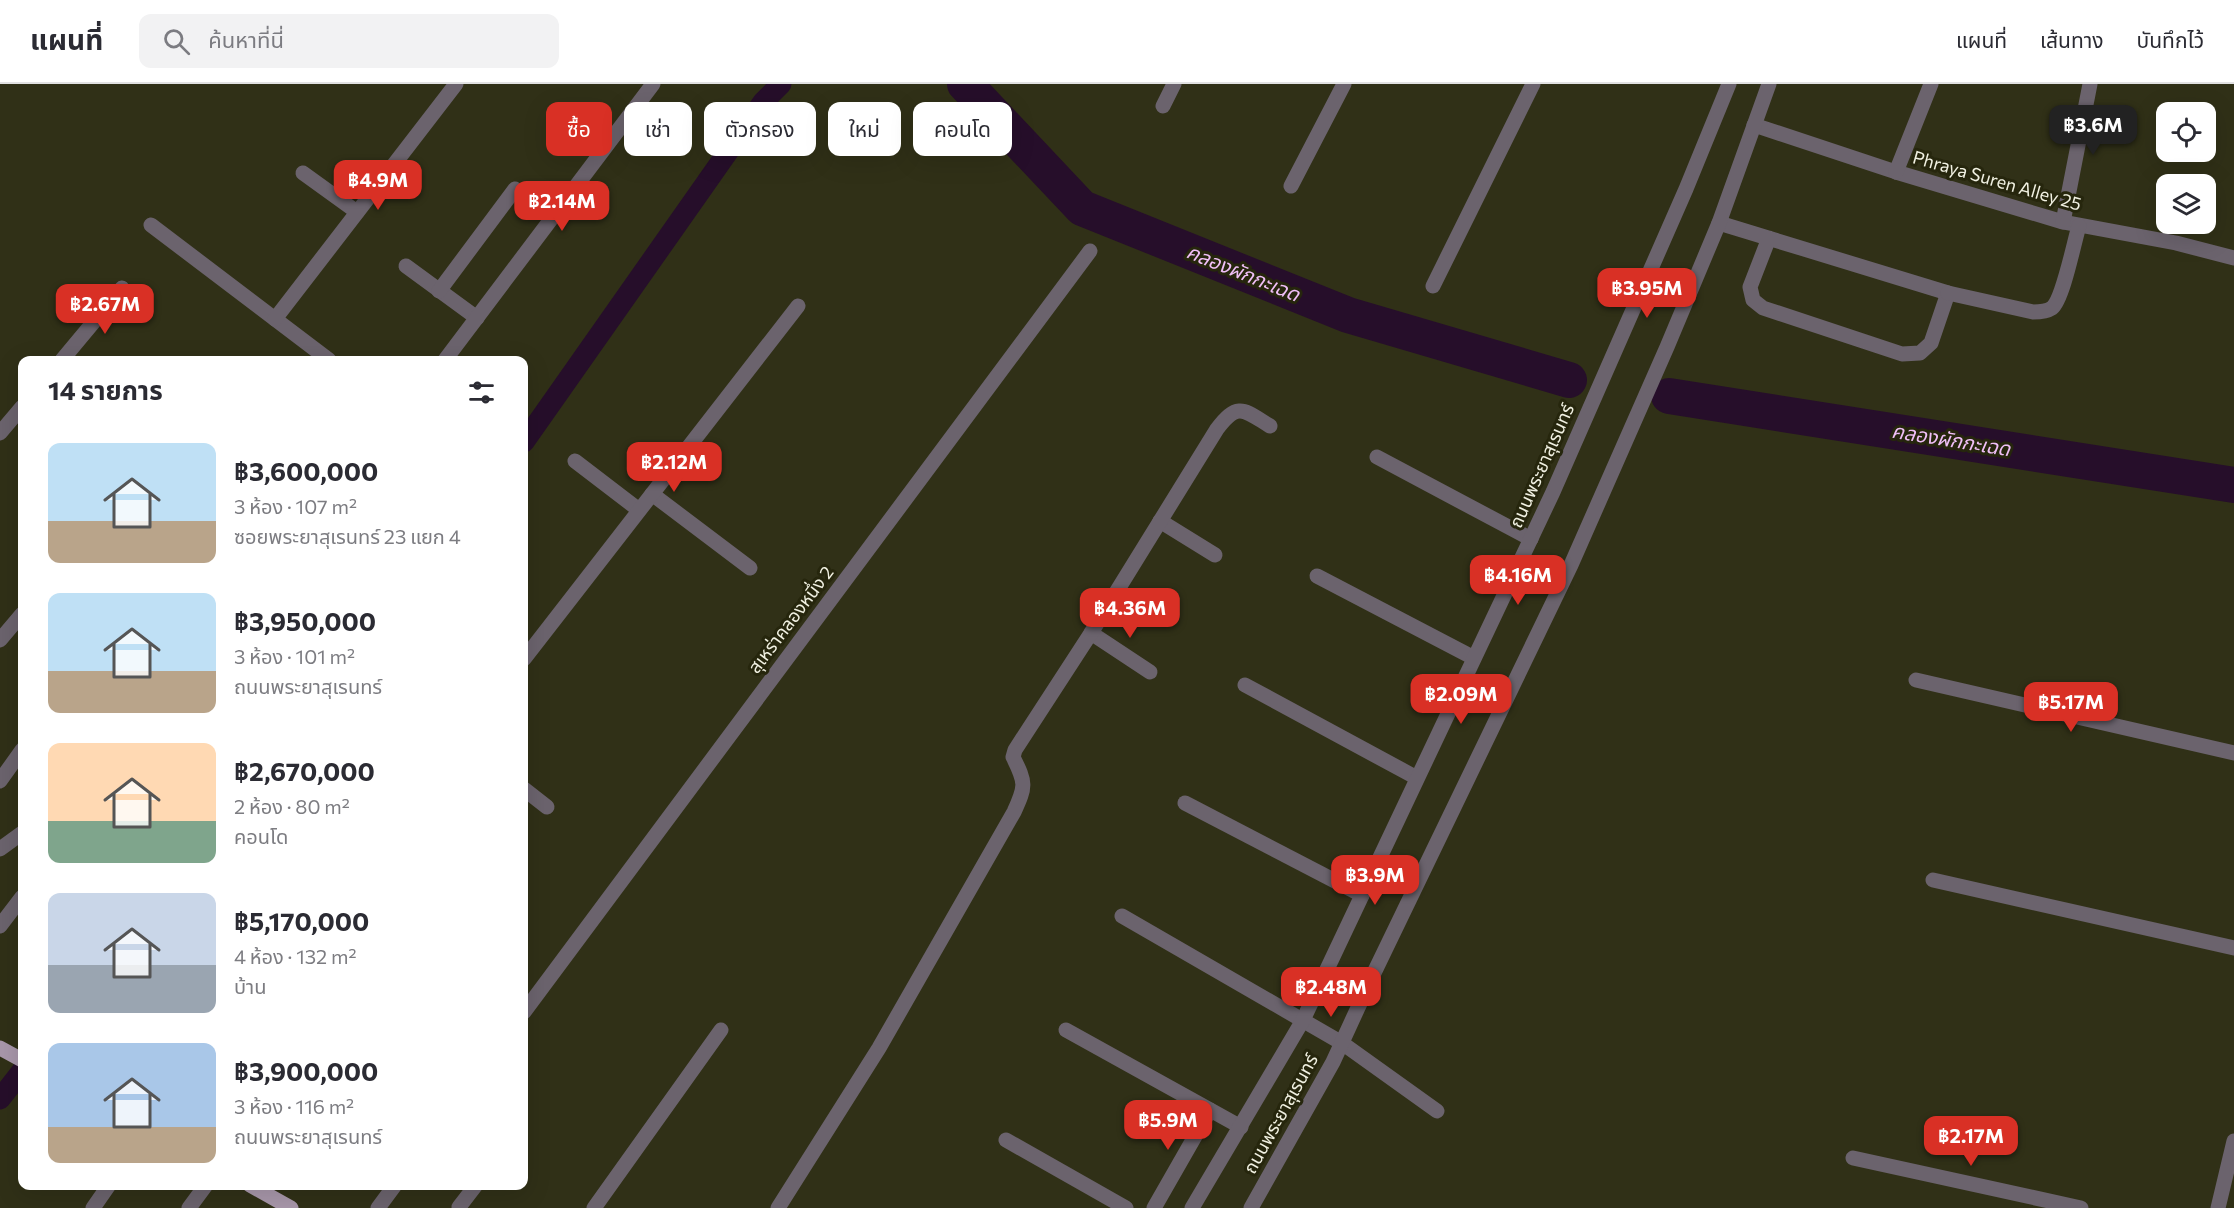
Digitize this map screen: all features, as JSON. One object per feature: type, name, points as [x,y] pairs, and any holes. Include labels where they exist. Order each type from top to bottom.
[{"type":"main road","points":[[0,1048],[18,1058]]},
{"type":"main road","points":[[256,1190],[271,1203],[291,1208]]},
{"type":"street","points":[[275,319],[456,84]]},
{"type":"street","points":[[448,356],[653,84]]},
{"type":"street","points":[[1163,106],[1174,84]]},
{"type":"street","points":[[1291,186],[1344,84]]},
{"type":"street","points":[[1433,286],[1533,84]]},
{"type":"street","name":"ถนนพระยาสุเรนทร์","points":[[1192,1208],[1303,1020],[1531,539],[1641,293],[1729,84]]},
{"type":"street","name":"ถนนพระยาสุเรนทร์","points":[[1251,1208],[1327,1072],[1571,565],[1719,223],[1769,84]]},
{"type":"street","points":[[1896,172],[1931,84]]},
{"type":"street","points":[[2063,222],[2090,84]]},
{"type":"street","name":"Phraya Suren Alley 25","points":[[1754,125],[1896,172],[2063,222],[2176,243],[2234,258]]},
{"type":"street","points":[[303,173],[357,212]]},
{"type":"street","points":[[439,291],[515,189]]},
{"type":"street","points":[[1719,223],[1948,293],[2033,312],[2044,312],[2052,308],[2060,297],[2079,226]]},
{"type":"street","points":[[151,225],[324,356]]},
{"type":"street","points":[[1769,238],[1750,287],[1753,300],[1764,308],[1902,354],[1920,353],[1930,343],[1948,293]]},
{"type":"street","name":"สุเหร่าคลองหนึ่ง 2","points":[[528,1007],[1090,251]]},
{"type":"street","points":[[406,266],[477,318]]},
{"type":"street","points":[[65,356],[122,288]]},
{"type":"street","points":[[528,653],[798,306]]},
{"type":"street","points":[[778,1208],[879,1047],[1014,812],[1024,778],[1013,757],[1015,750],[1228,414],[1239,410],[1247,412],[1270,426]]},
{"type":"street","points":[[0,433],[18,411]]},
{"type":"street","points":[[1377,457],[1531,539]]},
{"type":"street","points":[[575,461],[639,510]]},
{"type":"street","points":[[652,494],[750,568]]},
{"type":"street","points":[[1160,521],[1215,555]]},
{"type":"street","points":[[1317,576],[1474,658]]},
{"type":"street","points":[[0,640],[18,619]]},
{"type":"street","points":[[1091,633],[1150,672]]},
{"type":"street","points":[[1916,680],[2234,753]]},
{"type":"street","points":[[1245,685],[1417,778]]},
{"type":"street","points":[[0,781],[18,756]]},
{"type":"street","points":[[528,792],[547,807]]},
{"type":"street","points":[[1185,803],[1362,895]]},
{"type":"street","points":[[1933,880],[2234,948]]},
{"type":"street","points":[[0,926],[18,902]]},
{"type":"street","points":[[1122,916],[1341,1043],[1437,1111]]},
{"type":"street","points":[[594,1208],[721,1030]]},
{"type":"street","points":[[1066,1030],[1240,1128]]},
{"type":"street","points":[[1154,1208],[1210,1110]]},
{"type":"street","points":[[1006,1140],[1126,1208]]},
{"type":"street","points":[[2218,1208],[2234,1141]]},
{"type":"street","points":[[1853,1158],[2081,1208]]},
{"type":"street","points":[[93,1208],[106,1190]]},
{"type":"street","points":[[189,1208],[202,1190]]},
{"type":"street","points":[[378,1208],[391,1190]]},
{"type":"street","points":[[459,1207],[472,1190]]},
{"type":"waterway","points":[[528,436],[763,102],[781,84]]},
{"type":"waterway","name":"คลองผักกะเฉด","points":[[965,84],[1082,208],[1348,315],[1569,380]]},
{"type":"waterway","name":"คลองผักกะเฉด","points":[[1669,396],[2234,485]]},
{"type":"waterway","points":[[0,1099],[18,1076]]}]
